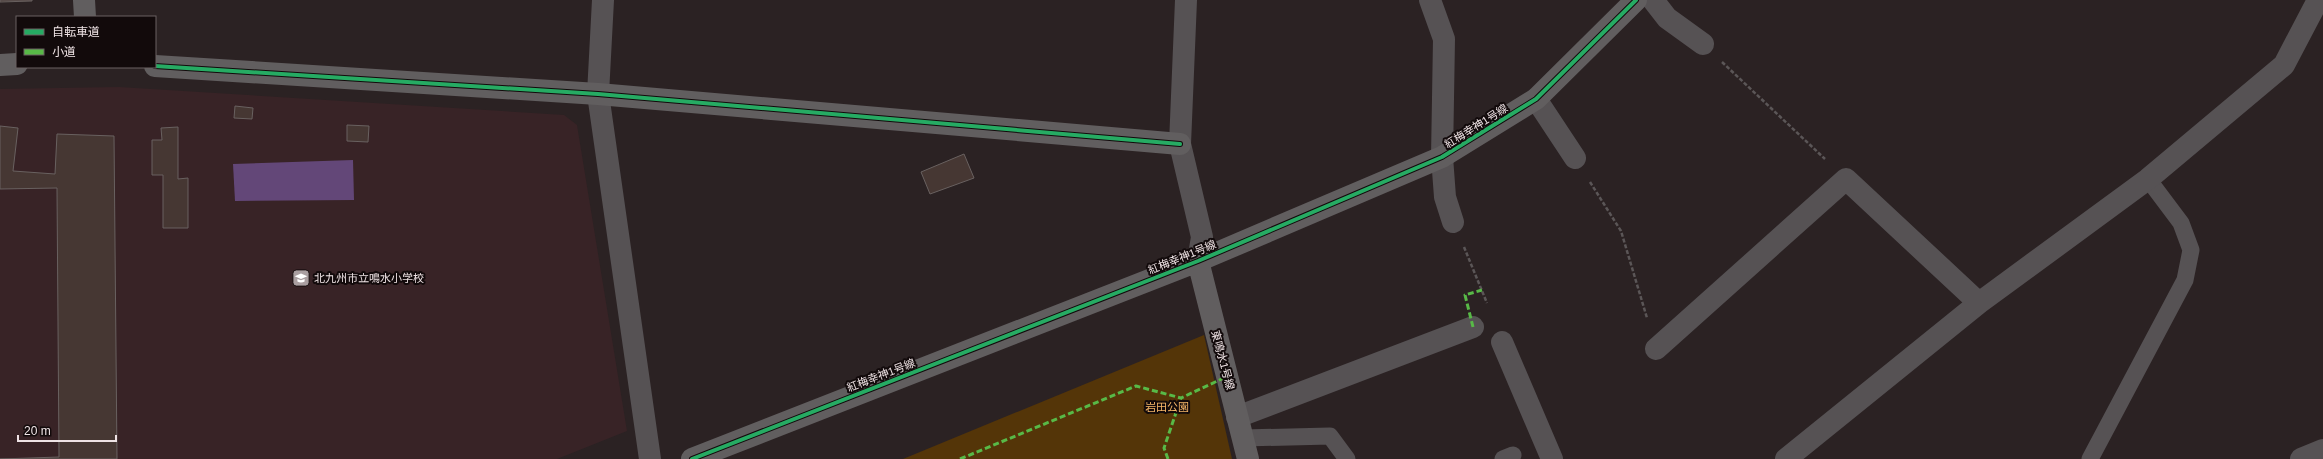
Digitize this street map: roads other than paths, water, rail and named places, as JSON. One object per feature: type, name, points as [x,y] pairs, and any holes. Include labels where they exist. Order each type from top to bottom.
[{"type":"street","points":[[84,0],[85,16]]},
{"type":"street","points":[[603,0],[598,94],[650,459]]},
{"type":"street","points":[[1186,0],[1180,144],[1202,237],[1198,261]]},
{"type":"street","points":[[1430,0],[1444,38],[1442,157],[1445,197],[1453,222]]},
{"type":"street","name":"紅梅幸神1号線","points":[[692,459],[1198,261],[1442,157],[1536,99],[1636,0]]},
{"type":"street","points":[[1653,0],[1667,18],[1703,44]]},
{"type":"street","points":[[1786,459],[1979,303],[2148,179],[2284,65],[2318,0]]},
{"type":"street","points":[[0,64],[16,64]]},
{"type":"street","points":[[156,66],[598,94],[1180,144]]},
{"type":"street","points":[[1536,99],[1575,158]]},
{"type":"street","points":[[1656,349],[1846,179],[1979,303]]},
{"type":"street","name":"東鳴水1号線","points":[[1198,261],[1248,459]]},
{"type":"street","points":[[1237,417],[1473,327]]},
{"type":"street","points":[[1502,342],[1552,459]]},
{"type":"street","points":[[2301,459],[2323,450]]},
{"type":"lane","points":[[2090,459],[2185,280],[2192,250],[2181,223],[2148,179]]},
{"type":"lane","points":[[1243,438],[1330,436],[1347,459]]},
{"type":"place","name":"北九州市立鳴水小学校","points":[[301,278]]},
{"type":"park label","name":"岩田公園","points":[[1167,407]]}]
